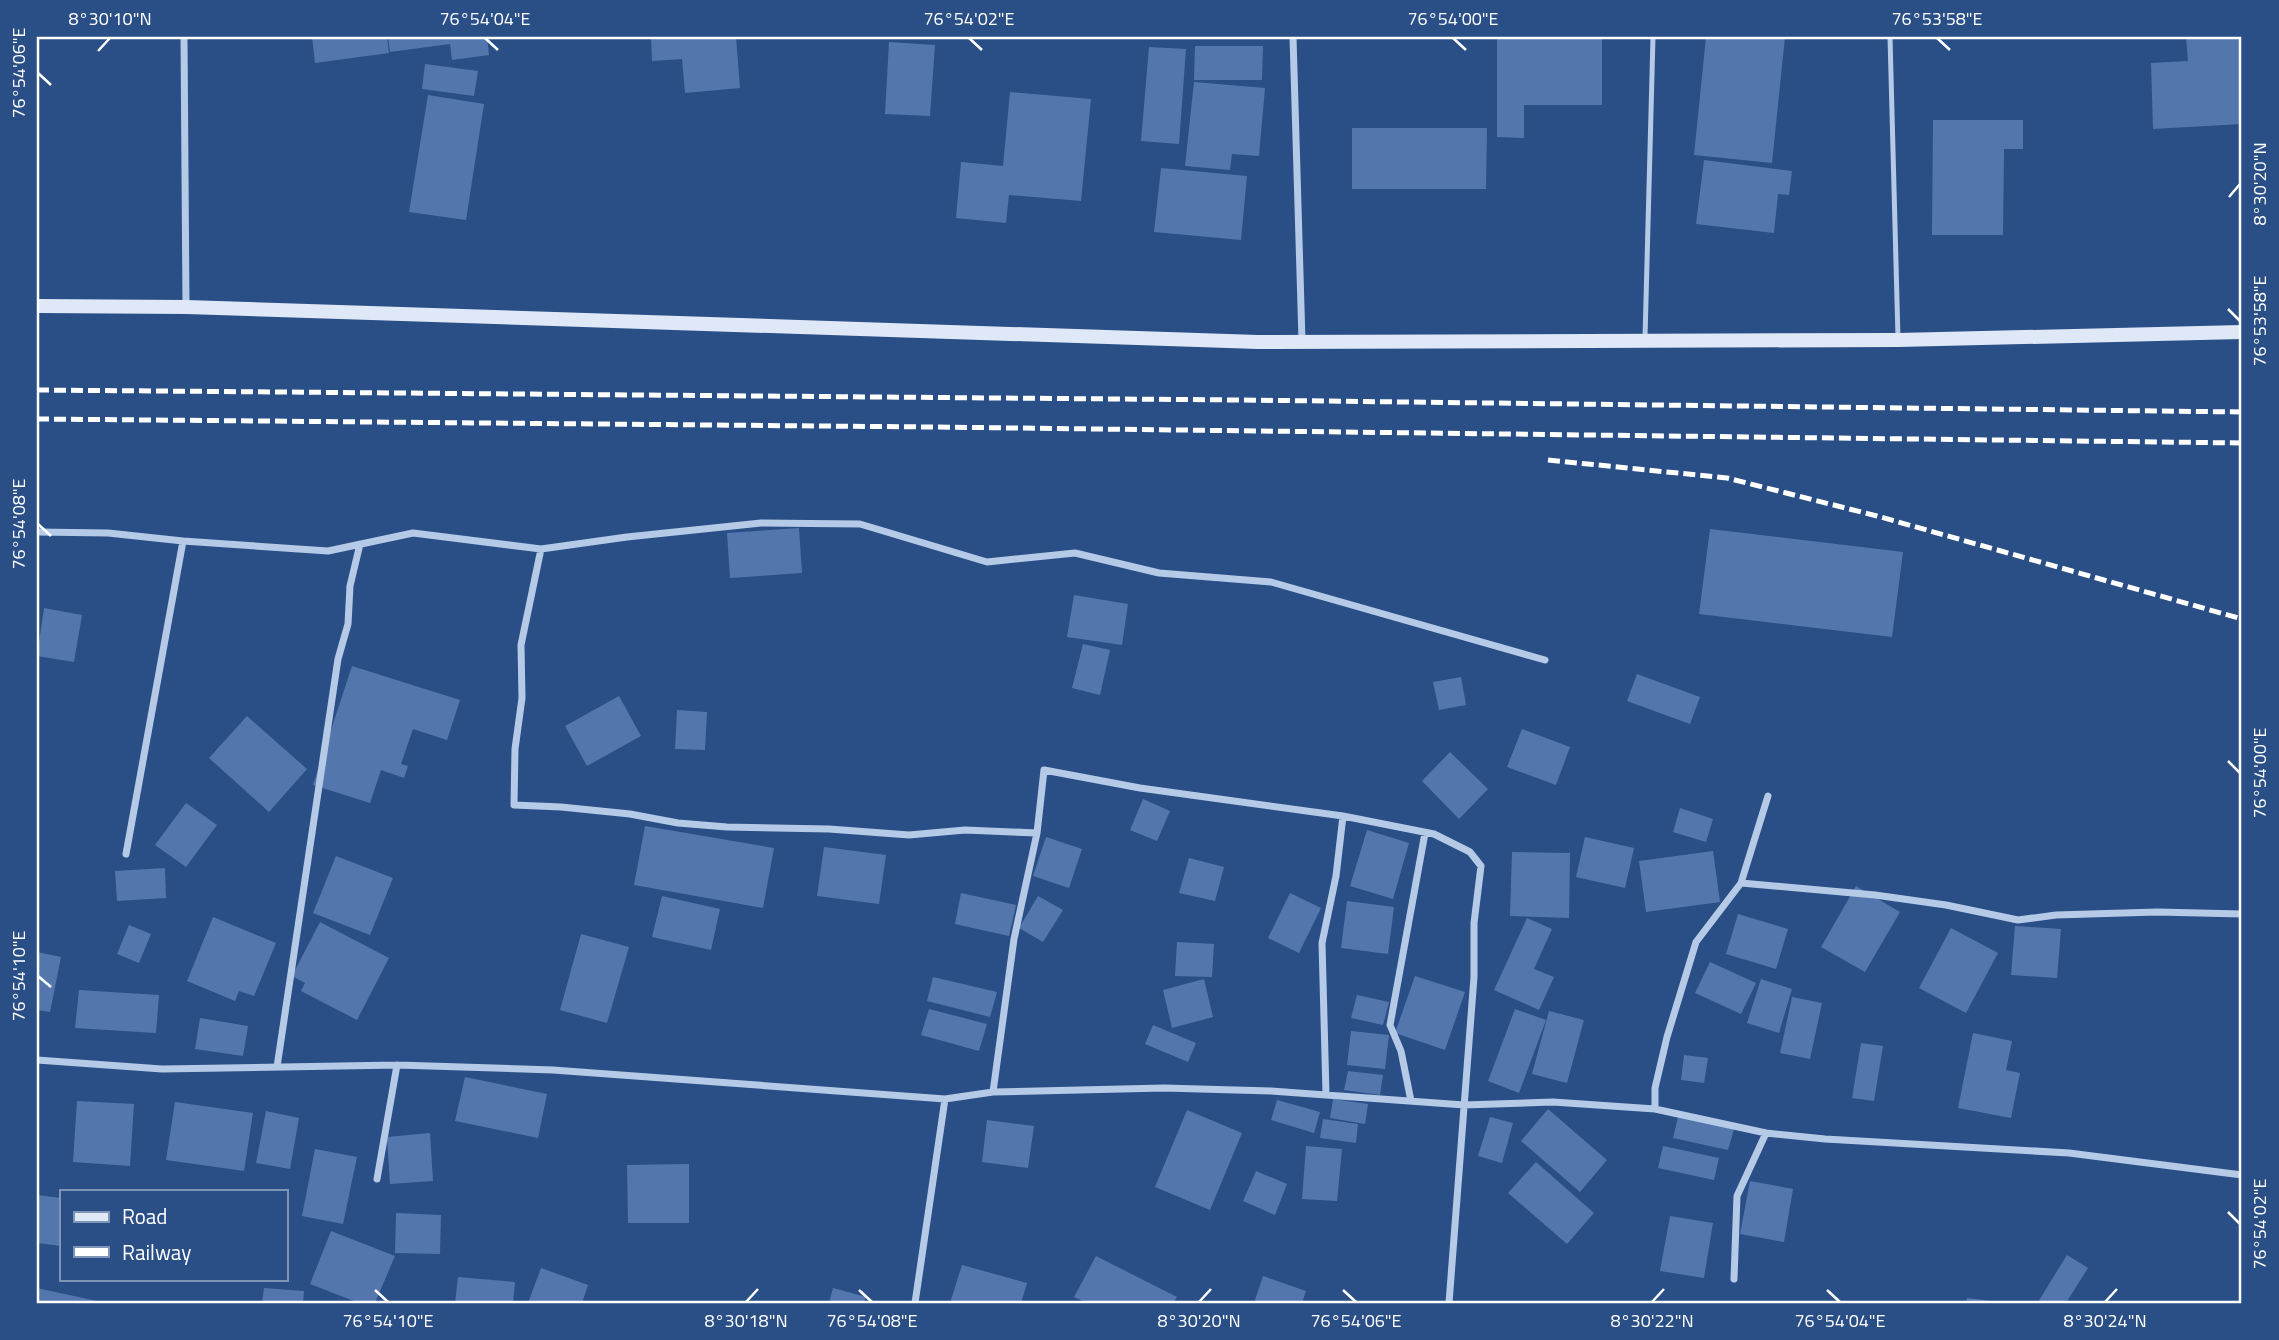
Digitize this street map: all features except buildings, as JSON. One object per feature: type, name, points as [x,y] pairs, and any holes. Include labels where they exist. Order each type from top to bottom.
[{"type":"main road","points":[[37,306],[186,307],[1301,341],[1898,340],[2242,332]]},
{"type":"street","points":[[184,37],[186,307]]},
{"type":"street","points":[[1293,37],[1301,341]]},
{"type":"street","points":[[37,532],[108,533],[328,551],[413,533],[541,550],[627,537],[761,523],[860,524],[987,562],[1075,553],[1159,573],[1271,582],[1545,660]]},
{"type":"street","points":[[126,854],[183,541]]},
{"type":"street","points":[[277,1067],[338,659],[348,624],[351,586],[360,544]]},
{"type":"street","points":[[541,550],[521,645],[522,698],[515,749],[514,805],[630,814],[678,823],[727,827],[829,829],[909,835],[965,830],[1037,833]]},
{"type":"street","points":[[993,1092],[1014,939],[1037,833],[1044,770],[1140,788],[1343,816],[1434,835],[1470,852],[1481,866],[1474,923],[1474,977],[1449,1303]]},
{"type":"street","points":[[1655,1109],[1655,1088],[1667,1037],[1696,942],[1741,883],[1768,796]]},
{"type":"street","points":[[1326,1094],[1322,943],[1336,876],[1343,816]]},
{"type":"street","points":[[1411,1101],[1401,1051],[1390,1025],[1425,833]]},
{"type":"street","points":[[1741,883],[1910,900],[2018,920],[2056,915],[2157,912],[2242,914]]},
{"type":"street","points":[[37,1060],[162,1069],[397,1065],[553,1070],[945,1099],[993,1092],[1164,1088],[1326,1094],[1464,1105],[1553,1102],[1655,1109],[1766,1133],[1825,1139],[2069,1153],[2242,1175]]},
{"type":"street","points":[[377,1179],[397,1065]]},
{"type":"street","points":[[915,1303],[945,1099]]},
{"type":"street","points":[[1734,1279],[1737,1196],[1766,1133]]},
{"type":"lane","points":[[1645,341],[1653,37]]},
{"type":"lane","points":[[1890,37],[1898,340]]},
{"type":"railway","points":[[37,390],[2242,412]]},
{"type":"railway","points":[[37,419],[2242,443]]},
{"type":"railway","points":[[1548,460],[1727,478],[1877,516],[2242,619]]}]
